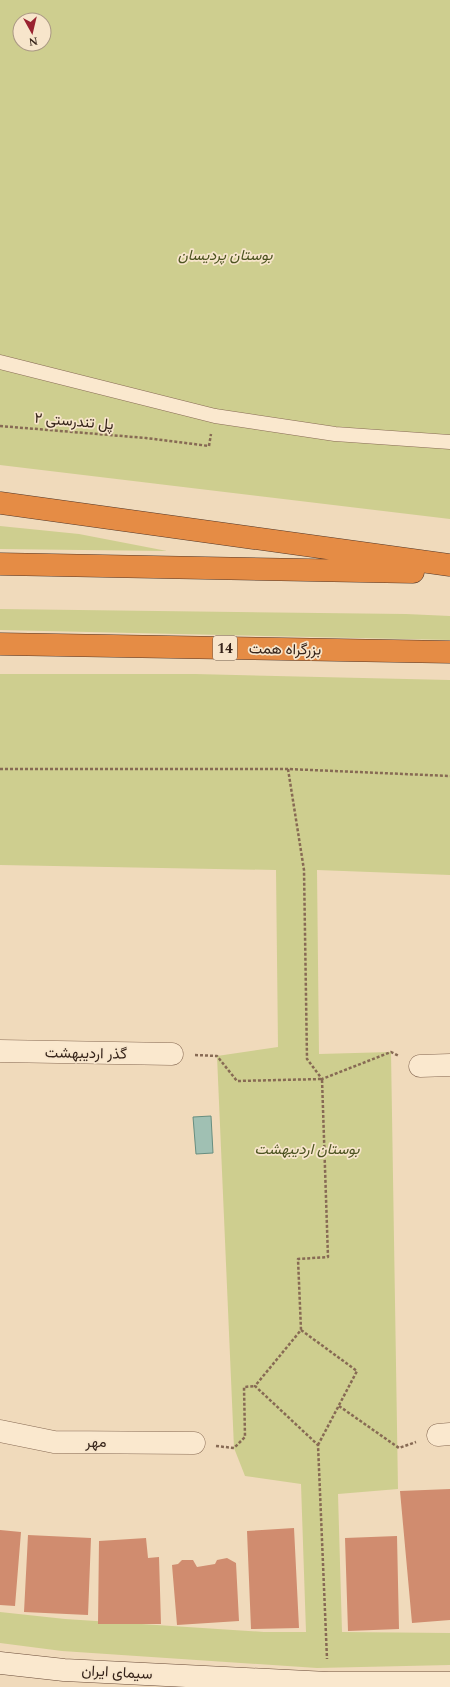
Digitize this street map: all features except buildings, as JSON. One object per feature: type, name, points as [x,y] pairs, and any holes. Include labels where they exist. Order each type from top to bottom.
[{"type":"highway","points":[[0,502],[450,565]]},
{"type":"highway","points":[[0,564],[450,572]]},
{"type":"highway","name":"بزرگراه همت","points":[[0,644],[450,652]]},
{"type":"street","name":"گذر اردیبهشت","points":[[0,1051],[172,1054]]},
{"type":"street","points":[[420,1066],[450,1065]]},
{"type":"street","name":"مهر","points":[[0,1431],[54,1442],[194,1443]]},
{"type":"street","name":"سیمای ایران","points":[[0,1663],[64,1670],[328,1683],[450,1683]]},
{"type":"lane","points":[[0,362],[214,416],[335,434],[450,442]]},
{"type":"path","name":"پل تندرستی ۲","points":[[0,426],[146,438],[208,446],[214,416]]},
{"type":"path","points":[[0,769],[288,769],[450,776]]},
{"type":"path","points":[[194,1443],[234,1448],[245,1437],[244,1387],[256,1386],[301,1330],[298,1259],[328,1257],[322,1079],[307,1059],[304,870],[288,769]]},
{"type":"path","points":[[217,1056],[238,1081],[322,1079],[391,1052]]},
{"type":"path","points":[[301,1330],[357,1371],[318,1445],[328,1683]]},
{"type":"path","points":[[256,1386],[318,1445]]},
{"type":"path","points":[[339,1406],[399,1448],[444,1434]]},
{"type":"green space","name":"بوستان پردیسان","points":[[0,0],[450,0],[450,519],[0,465]]},
{"type":"green space","points":[[0,526],[79,534],[167,551],[0,549]]},
{"type":"green space","points":[[0,609],[406,614],[450,616],[450,640],[0,630]]},
{"type":"green space","name":"بوستان اردیبهشت","points":[[0,674],[195,674],[450,680],[450,875],[317,870],[319,1054],[391,1052],[398,1489],[338,1494],[342,1632],[450,1633],[450,1665],[317,1668],[62,1651],[0,1643],[0,1612],[65,1619],[264,1632],[306,1632],[301,1484],[245,1476],[234,1448],[217,1056],[278,1047],[276,870],[0,865]]},
{"type":"shaded area","points":[[211,1116],[213,1153],[196,1154],[193,1117]]}]
